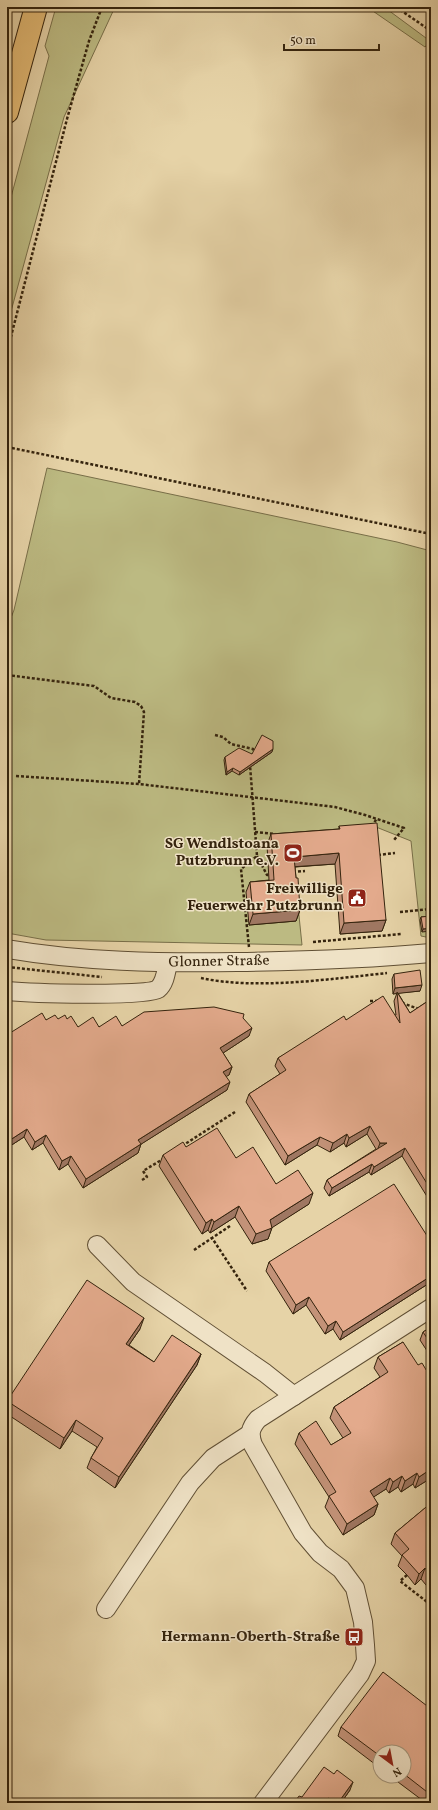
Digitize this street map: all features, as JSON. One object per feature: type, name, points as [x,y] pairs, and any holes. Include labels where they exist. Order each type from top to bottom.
[{"type":"highway","points":[[7,112],[36,7]]},
{"type":"street","name":"Glonner Straße","points":[[7,950],[80,960],[168,963],[315,961],[431,952]]},
{"type":"street","points":[[7,991],[109,993],[151,992],[163,983],[168,963]]},
{"type":"street","points":[[97,1245],[133,1282],[265,1373],[294,1396]]},
{"type":"street","points":[[263,1803],[360,1674],[366,1661],[363,1622],[355,1588],[341,1569],[320,1553],[304,1532],[253,1445],[250,1434],[252,1426],[258,1419],[431,1308]]},
{"type":"street","points":[[106,1609],[190,1483],[213,1458],[250,1434]]},
{"type":"path","points":[[7,352],[67,119],[89,41],[102,7]]},
{"type":"path","points":[[396,7],[431,31]]},
{"type":"path","points":[[7,448],[431,534]]},
{"type":"path","points":[[7,675],[94,686],[111,698],[135,702],[141,706],[144,712],[139,784]]},
{"type":"path","points":[[216,735],[223,737],[231,744],[253,750],[254,758]]},
{"type":"path","points":[[252,762],[250,765],[257,856],[267,875],[269,875]]},
{"type":"path","points":[[16,776],[139,784],[334,807],[377,818],[404,828],[394,840]]},
{"type":"path","points":[[374,830],[374,823],[377,818]]},
{"type":"path","points":[[366,825],[374,823]]},
{"type":"path","points":[[255,832],[277,834]]},
{"type":"path","points":[[376,849],[377,855],[395,853]]},
{"type":"path","points":[[249,946],[241,869],[257,856]]},
{"type":"path","points":[[290,872],[305,871]]},
{"type":"path","points":[[400,912],[431,909]]},
{"type":"path","points":[[313,942],[401,934]]},
{"type":"path","points":[[194,977],[222,983],[277,982],[394,972]]},
{"type":"path","points":[[370,1001],[382,1000]]},
{"type":"path","points":[[398,1005],[403,1003],[421,1010],[426,1006]]},
{"type":"path","points":[[176,1150],[236,1112]]},
{"type":"path","points":[[142,1180],[147,1177],[143,1171],[169,1154]]},
{"type":"path","points":[[194,1250],[230,1226]]},
{"type":"path","points":[[212,1238],[247,1291]]},
{"type":"path","points":[[407,1576],[400,1581],[431,1605]]},
{"type":"shaded area","points":[[56,7],[115,7],[64,117],[7,326],[7,212],[49,56],[45,46]]},
{"type":"shaded area","points":[[367,7],[384,7],[430,41],[425,47]]},
{"type":"shaded area","points":[[47,468],[397,542],[431,551],[431,938],[421,936],[411,841],[376,827],[327,840],[329,864],[294,867],[302,945],[46,940],[7,933],[7,628],[14,610]]},
{"type":"building","points":[[262,735],[273,741],[273,749],[240,772],[233,768],[227,772],[225,757],[239,748],[252,754]]},
{"type":"building","points":[[377,823],[386,920],[344,923],[339,853],[294,857],[296,878],[298,878],[300,910],[253,914],[250,882],[274,880],[271,834],[340,829],[339,826]]},
{"type":"building","points":[[431,916],[431,928],[423,929],[421,917]]},
{"type":"building","points":[[420,970],[422,985],[395,988],[394,974]]},
{"type":"building","points":[[397,992],[410,1013],[431,999],[431,1190],[405,1148],[374,1167],[372,1164],[332,1188],[327,1180],[387,1143],[380,1143],[370,1126],[349,1138],[347,1134],[333,1143],[320,1137],[288,1156],[249,1094],[286,1070],[278,1058],[344,1016],[346,1020],[383,996],[400,1023]]},
{"type":"building","points":[[214,1007],[244,1014],[243,1018],[252,1028],[220,1048],[232,1067],[223,1072],[230,1082],[138,1140],[141,1144],[86,1179],[71,1156],[62,1161],[46,1135],[35,1142],[27,1129],[7,1142],[7,1028],[10,1033],[42,1013],[46,1020],[55,1015],[58,1019],[65,1015],[67,1019],[71,1016],[78,1027],[93,1017],[99,1027],[116,1016],[122,1026],[144,1012]]},
{"type":"building","points":[[217,1128],[236,1158],[253,1147],[276,1184],[298,1170],[313,1193],[270,1220],[272,1228],[256,1234],[239,1206],[214,1222],[212,1219],[206,1223],[163,1155],[183,1142],[186,1147]]},
{"type":"building","points":[[394,1184],[431,1242],[431,1276],[343,1332],[336,1321],[328,1326],[309,1297],[296,1305],[269,1262]]},
{"type":"building","points":[[87,1280],[144,1318],[126,1344],[154,1362],[172,1335],[201,1354],[119,1477],[91,1458],[103,1438],[76,1420],[64,1438],[7,1401]]},
{"type":"building","points":[[431,1327],[431,1344],[423,1332]]},
{"type":"building","points":[[403,1342],[418,1365],[422,1363],[431,1378],[431,1469],[419,1477],[417,1473],[405,1481],[402,1476],[393,1482],[390,1478],[370,1491],[378,1504],[347,1524],[329,1496],[336,1492],[299,1433],[316,1421],[331,1445],[351,1433],[334,1407],[388,1372],[378,1357]]},
{"type":"building","points":[[431,1503],[431,1576],[425,1568],[419,1574],[402,1555],[409,1549],[395,1533]]},
{"type":"building","points":[[383,1672],[431,1709],[431,1795],[412,1780],[412,1744],[372,1744],[372,1750],[341,1727]]},
{"type":"building","points":[[324,1767],[334,1774],[337,1770],[353,1782],[338,1803],[328,1798],[325,1803],[294,1803],[299,1796],[302,1797]]},
{"type":"place","name":"SG Wendlstoana Putzbrunn e.V.","points":[[293,853]]},
{"type":"place","name":"Freiwillige Feuerwehr Putzbrunn","points":[[357,898]]},
{"type":"place","name":"Hermann-Oberth-Straße","points":[[354,1637]]}]
